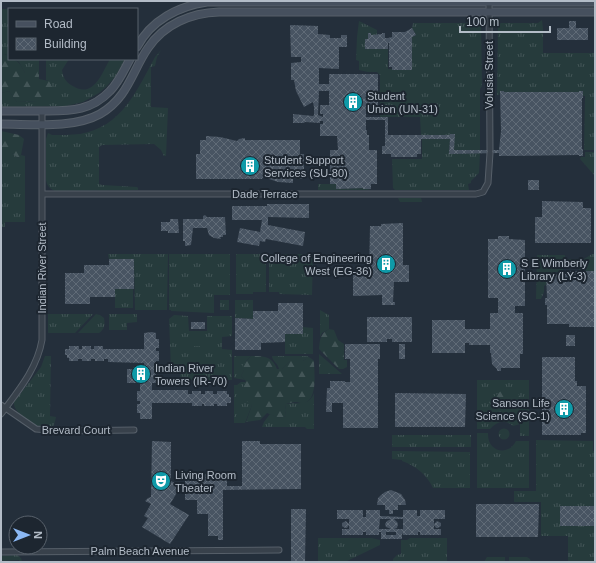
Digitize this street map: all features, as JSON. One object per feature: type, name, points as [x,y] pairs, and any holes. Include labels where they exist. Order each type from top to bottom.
[{"type":"street","points":[[303,1],[303,12]]},
{"type":"street","name":"Volusia Street","points":[[486,188],[489,177],[490,151],[489,1]]},
{"type":"street","points":[[138,46],[151,29],[167,16],[186,6],[207,2],[595,2]]},
{"type":"street","points":[[1,124],[67,124],[80,122],[99,114],[109,108],[123,94],[151,44],[158,36],[172,25],[186,18],[206,12],[595,12]]},
{"type":"street","points":[[1,111],[69,111],[80,109],[96,102],[111,90],[129,60]]},
{"type":"street","name":"Indian River Street","points":[[1,414],[3,406],[30,375],[39,356],[41,346],[42,111]]},
{"type":"street","name":"Dade Terrace","points":[[42,194],[475,194],[480,193],[486,188]]},
{"type":"street","name":"Brevard Court","points":[[3,406],[36,429],[60,431],[134,430]]},
{"type":"street","name":"Palm Beach Avenue","points":[[1,552],[279,550]]},
{"type":"green space","points":[[1,9],[8,9],[8,56],[5,54],[1,56]]},
{"type":"green space","points":[[542,20],[543,53],[595,53],[595,150],[584,150],[585,96],[583,96],[583,91],[500,91],[499,95],[497,95],[498,25],[501,23],[538,23]]},
{"type":"green space","points":[[359,21],[377,30],[377,35],[371,35],[371,33],[368,33],[368,39],[365,40],[365,49],[388,49],[388,69],[412,69],[412,37],[416,35],[412,28],[413,23],[481,23],[482,86],[480,89],[480,150],[454,150],[450,135],[421,135],[420,117],[380,117],[380,75],[377,72],[359,70],[359,61],[356,60]]},
{"type":"green space","points":[[161,50],[157,57],[155,66],[151,67],[151,107],[168,108],[166,156],[164,156],[161,150],[154,144],[102,145],[99,147],[99,184],[137,187],[138,190],[55,191],[50,188],[46,180],[46,139],[48,133],[52,135],[80,134],[95,130],[107,124],[126,105],[142,82],[155,57]]},
{"type":"green space","points":[[4,54],[8,56],[8,60],[15,60],[19,63],[25,73],[37,70],[39,79],[49,81],[54,91],[38,101],[17,102],[9,91],[1,93],[1,56]]},
{"type":"green space","points":[[16,60],[39,60],[39,79],[25,73],[19,62]]},
{"type":"green space","points":[[46,60],[68,60],[62,70],[65,79],[71,85],[85,90],[91,88],[100,78],[109,60],[124,60],[115,77],[106,87],[99,93],[83,102],[66,106],[1,107],[1,93],[9,91],[17,102],[38,101],[49,81],[46,80]]},
{"type":"green space","points":[[1,131],[19,135],[24,139],[21,155],[18,158],[12,153],[1,153]]},
{"type":"green space","points":[[422,139],[450,139],[449,154],[480,153],[479,173],[471,181],[471,183],[468,184],[469,190],[395,190],[393,188],[392,159],[422,159]]},
{"type":"green space","points":[[585,152],[595,152],[595,176],[580,159],[581,157],[585,157]]},
{"type":"green space","points":[[1,153],[12,153],[18,158],[21,155],[25,156],[25,222],[5,222],[5,227],[1,227]]},
{"type":"green space","points":[[318,184],[336,184],[336,189],[363,188],[371,190],[318,190]]},
{"type":"green space","points":[[398,198],[421,198],[422,202],[400,202]]},
{"type":"green space","points":[[108,254],[168,254],[167,310],[135,310],[134,259],[109,259]]},
{"type":"green space","points":[[169,254],[230,254],[230,295],[214,295],[214,313],[169,310]]},
{"type":"green space","points":[[236,254],[266,254],[266,292],[236,294]]},
{"type":"green space","points":[[269,254],[313,254],[312,295],[279,294],[279,292],[269,292]]},
{"type":"green space","points":[[592,254],[595,254],[595,271],[579,271],[579,267],[568,267],[568,259],[584,259]]},
{"type":"green space","points":[[537,255],[565,255],[565,267],[563,267],[563,272],[554,272],[553,276],[544,286],[544,292],[541,299],[536,299]]},
{"type":"green space","points":[[115,289],[133,289],[133,308],[115,308]]},
{"type":"green space","points":[[220,300],[229,300],[229,310],[220,310]]},
{"type":"green space","points":[[235,300],[253,300],[253,319],[235,318]]},
{"type":"green space","points":[[320,310],[329,315],[329,329],[322,333],[320,337]]},
{"type":"green space","points":[[48,314],[93,314],[75,333],[48,333]]},
{"type":"green space","points":[[96,314],[104,318],[104,326],[102,330],[99,333],[78,333]]},
{"type":"green space","points":[[109,314],[137,314],[137,322],[127,323],[127,330],[109,330]]},
{"type":"green space","points":[[174,315],[188,316],[189,331],[207,331],[207,316],[232,316],[232,336],[222,337],[222,349],[232,350],[232,380],[180,380],[181,369],[171,369],[169,319]]},
{"type":"green space","points":[[303,327],[313,328],[313,354],[285,354],[285,334],[303,334]]},
{"type":"green space","points":[[329,329],[334,330],[338,340],[344,344],[344,360],[347,360],[347,367],[343,369],[339,369],[319,349],[321,337]]},
{"type":"green space","points":[[189,336],[206,336],[206,346],[189,346]]},
{"type":"green space","points":[[319,354],[342,374],[319,374]]},
{"type":"green space","points":[[45,356],[51,356],[50,416],[56,417],[52,427],[34,425],[21,415],[14,406],[14,402],[41,367]]},
{"type":"green space","points":[[234,356],[251,356],[246,361],[241,376],[245,380],[234,378]]},
{"type":"green space","points":[[251,356],[260,356],[270,359],[273,361],[277,369],[282,369],[290,361],[312,359],[314,361],[315,378],[312,396],[305,403],[295,402],[286,404],[286,416],[279,418],[267,413],[260,420],[246,422],[252,405],[245,400],[243,386],[246,381],[241,376],[244,370],[242,366]]},
{"type":"green space","points":[[272,356],[307,356],[312,359],[290,361],[282,369],[279,369]]},
{"type":"green space","points":[[477,380],[529,380],[529,436],[520,436],[520,424],[513,426],[507,422],[495,424],[490,429],[477,429]]},
{"type":"green space","points":[[241,382],[246,382],[243,386],[252,405],[245,423],[234,423],[234,385]]},
{"type":"green space","points":[[506,387],[515,391],[522,399],[520,409],[515,412],[501,412],[494,409],[489,402]]},
{"type":"green space","points":[[314,393],[314,429],[307,429],[305,427],[262,427],[270,414],[279,418],[286,416],[286,404],[309,401]]},
{"type":"green space","points":[[504,428],[508,430],[510,434],[508,438],[504,440],[500,438],[498,434],[500,430]]},
{"type":"green space","points":[[477,433],[488,433],[491,445],[494,448],[503,451],[512,446],[516,441],[529,441],[529,488],[477,488]]},
{"type":"green space","points":[[392,435],[471,435],[471,447],[392,447]]},
{"type":"green space","points":[[536,440],[593,441],[593,451],[595,451],[595,506],[560,506],[560,525],[595,526],[595,562],[568,562],[568,536],[541,536],[541,502],[514,502],[514,491],[536,491]]},
{"type":"green space","points":[[392,451],[470,452],[470,488],[433,488],[428,479],[416,468],[402,460],[392,459]]},
{"type":"green space","points":[[318,538],[372,538],[380,540],[380,545],[345,562],[318,562]]},
{"type":"green space","points":[[410,538],[447,538],[447,562],[393,562],[393,559],[397,555],[401,554],[401,540],[407,540]]},
{"type":"green space","points":[[17,555],[21,558],[22,562],[19,560],[1,561],[1,556]]},
{"type":"green space","points":[[487,557],[505,557],[505,562],[484,562]]},
{"type":"green space","points":[[509,557],[527,557],[531,562],[509,562]]},
{"type":"building","points":[[569,21],[576,21],[576,28],[588,28],[588,40],[557,40],[557,28],[569,28]]},
{"type":"building","points":[[290,25],[318,26],[318,34],[330,35],[330,38],[341,38],[341,35],[347,35],[347,47],[339,47],[339,69],[319,68],[319,84],[329,84],[329,74],[378,74],[378,109],[366,109],[366,117],[388,117],[388,135],[455,134],[454,150],[499,150],[501,131],[500,91],[583,91],[583,156],[499,156],[499,153],[449,154],[450,139],[421,139],[421,154],[417,154],[417,157],[391,157],[391,154],[382,154],[382,146],[385,146],[385,120],[366,120],[367,135],[369,135],[369,150],[377,150],[377,184],[371,184],[371,189],[336,189],[336,184],[330,184],[330,150],[338,150],[337,136],[320,136],[320,124],[323,124],[323,121],[320,121],[320,123],[293,123],[293,114],[313,116],[314,107],[313,102],[304,107],[296,91],[294,80],[291,80],[291,63],[301,62],[301,57],[291,57]],"holes":[[[319,91],[329,91],[329,105],[320,105],[320,114],[323,114],[323,117],[318,115]]]},
{"type":"building","points":[[412,28],[416,35],[412,37],[412,70],[392,70],[392,67],[389,67],[389,43],[388,49],[365,49],[365,39],[368,39],[368,33],[371,33],[371,35],[385,33],[385,38],[388,38],[392,37],[392,32],[405,32]]},
{"type":"building","name":"Student Support Services (SU-80)","points":[[206,136],[220,137],[237,141],[245,138],[245,140],[300,140],[300,154],[304,154],[304,179],[293,178],[293,183],[278,182],[263,177],[262,179],[196,179],[196,154],[200,154],[200,140],[206,140]]},
{"type":"building","points":[[528,180],[539,180],[539,190],[528,190]]},
{"type":"building","points":[[542,201],[583,202],[583,208],[591,208],[591,243],[535,243],[535,217],[542,217]]},
{"type":"building","points":[[267,204],[309,204],[309,218],[268,217],[268,225],[305,232],[303,246],[266,239],[265,242],[260,241],[259,246],[237,242],[240,228],[260,232],[262,220],[232,220],[232,206],[267,206]]},
{"type":"building","points":[[205,215],[207,217],[225,217],[226,235],[220,237],[221,239],[214,238],[209,235],[207,228],[193,228],[191,245],[185,246],[185,241],[183,241],[183,219],[203,219],[203,216]]},
{"type":"building","points":[[170,219],[178,219],[179,233],[168,233],[168,231],[161,231],[161,222],[170,222]]},
{"type":"building","name":"College of Engineering West (EG-36)","points":[[403,223],[403,265],[409,265],[409,282],[394,282],[393,302],[395,302],[395,305],[382,305],[382,295],[353,296],[353,274],[369,275],[370,226]]},
{"type":"building","name":"S E Wimberly Library (LY-3)","points":[[498,236],[509,236],[509,239],[525,240],[525,306],[515,306],[515,313],[523,313],[523,354],[520,354],[520,368],[501,368],[501,371],[497,371],[492,364],[490,345],[469,345],[469,343],[465,343],[465,353],[432,353],[432,320],[465,320],[465,329],[490,329],[490,313],[498,313],[498,298],[488,298],[488,239],[498,239]]},
{"type":"building","points":[[109,259],[134,259],[134,289],[115,289],[115,297],[90,297],[90,304],[65,304],[65,273],[84,273],[84,265],[109,265]]},
{"type":"building","points":[[569,271],[595,271],[595,327],[569,327],[569,324],[547,324],[547,305],[545,305],[545,298],[547,298],[546,274],[569,274]]},
{"type":"building","points":[[278,303],[303,303],[303,334],[285,334],[285,342],[261,343],[261,350],[235,350],[235,318],[253,319],[253,311],[278,311]]},
{"type":"building","points":[[367,317],[412,317],[412,342],[392,342],[392,339],[387,339],[387,342],[367,342]]},
{"type":"building","points":[[191,322],[205,322],[205,329],[191,329]]},
{"type":"building","name":"Indian River Towers (IR-70)","points":[[144,333],[156,333],[156,339],[159,339],[159,348],[156,348],[156,351],[159,351],[159,361],[156,361],[156,380],[168,380],[168,383],[152,383],[152,390],[188,390],[188,394],[192,394],[192,391],[201,391],[201,394],[205,394],[205,391],[213,391],[213,394],[217,394],[217,391],[227,391],[229,397],[231,397],[231,403],[227,403],[227,406],[217,406],[217,404],[214,404],[214,406],[204,406],[204,404],[202,404],[202,406],[192,406],[192,403],[152,403],[152,419],[140,419],[140,413],[137,413],[137,404],[140,404],[140,401],[137,401],[137,391],[140,391],[140,383],[127,383],[127,369],[144,369],[144,363],[108,362],[108,359],[104,359],[104,361],[95,361],[95,359],[91,359],[91,361],[82,361],[82,359],[78,359],[78,361],[69,361],[67,355],[65,355],[65,349],[69,349],[69,346],[79,346],[79,349],[82,349],[82,346],[91,346],[91,349],[94,349],[94,346],[103,346],[103,349],[144,349]]},
{"type":"building","points":[[566,335],[575,335],[575,346],[566,346]]},
{"type":"building","points":[[345,344],[380,344],[380,359],[378,359],[378,428],[343,428],[343,403],[332,403],[332,412],[326,412],[327,388],[330,388],[330,381],[350,382],[350,359],[345,359]]},
{"type":"building","points":[[399,344],[405,344],[405,359],[399,359]]},
{"type":"building","name":"Sanson Life Science (SC-1)","points":[[542,357],[575,357],[575,381],[577,381],[577,386],[586,386],[586,433],[581,433],[581,435],[542,435]]},
{"type":"building","points":[[395,393],[466,394],[465,427],[395,427]]},
{"type":"building","points":[[152,441],[171,442],[171,481],[181,486],[170,504],[189,515],[170,544],[142,527],[148,518],[144,516],[151,504],[145,501],[151,497]]},
{"type":"building","points":[[242,441],[260,441],[260,444],[301,444],[301,489],[223,490],[223,540],[218,540],[218,536],[208,536],[208,514],[197,514],[197,500],[185,500],[185,475],[224,474],[224,478],[227,478],[227,486],[242,486]]},
{"type":"building","points":[[391,490],[401,494],[406,505],[398,505],[398,510],[393,510],[393,514],[389,514],[389,510],[385,510],[385,505],[377,505],[378,498],[385,492]]},
{"type":"building","points":[[476,504],[539,504],[538,537],[476,537]]},
{"type":"building","points":[[560,506],[595,506],[595,526],[560,526]]},
{"type":"building","points":[[291,509],[306,509],[305,562],[291,562]]},
{"type":"building","points":[[337,510],[363,510],[363,517],[366,517],[366,510],[380,510],[380,516],[403,517],[403,510],[417,510],[417,516],[420,516],[420,510],[445,510],[445,519],[434,519],[434,524],[437,521],[441,523],[441,526],[438,528],[434,525],[434,529],[441,529],[441,535],[420,535],[420,532],[418,532],[418,535],[403,535],[402,532],[402,539],[381,539],[381,532],[379,532],[379,535],[366,535],[366,532],[363,532],[363,535],[342,535],[342,529],[349,529],[349,525],[345,528],[342,526],[342,523],[346,521],[349,524],[349,519],[337,519]],"holes":[[[380,519],[391,519],[385,524],[386,527],[391,529],[379,529]],[[394,519],[403,519],[403,529],[394,529],[397,528],[397,522]],[[386,532],[396,532],[396,535],[386,535]]]},
{"type":"place","name":"Student Union (UN-31)","points":[[353,102]]},
{"type":"place","name":"Student Support Services (SU-80)","points":[[250,166]]},
{"type":"place","name":"College of Engineering West (EG-36)","points":[[386,264]]},
{"type":"place","name":"S E Wimberly Library (LY-3)","points":[[507,269]]},
{"type":"place","name":"Indian River Towers (IR-70)","points":[[141,374]]},
{"type":"place","name":"Sanson Life Science (SC-1)","points":[[564,409]]},
{"type":"place","name":"Living Room Theater","points":[[161,481]]}]
